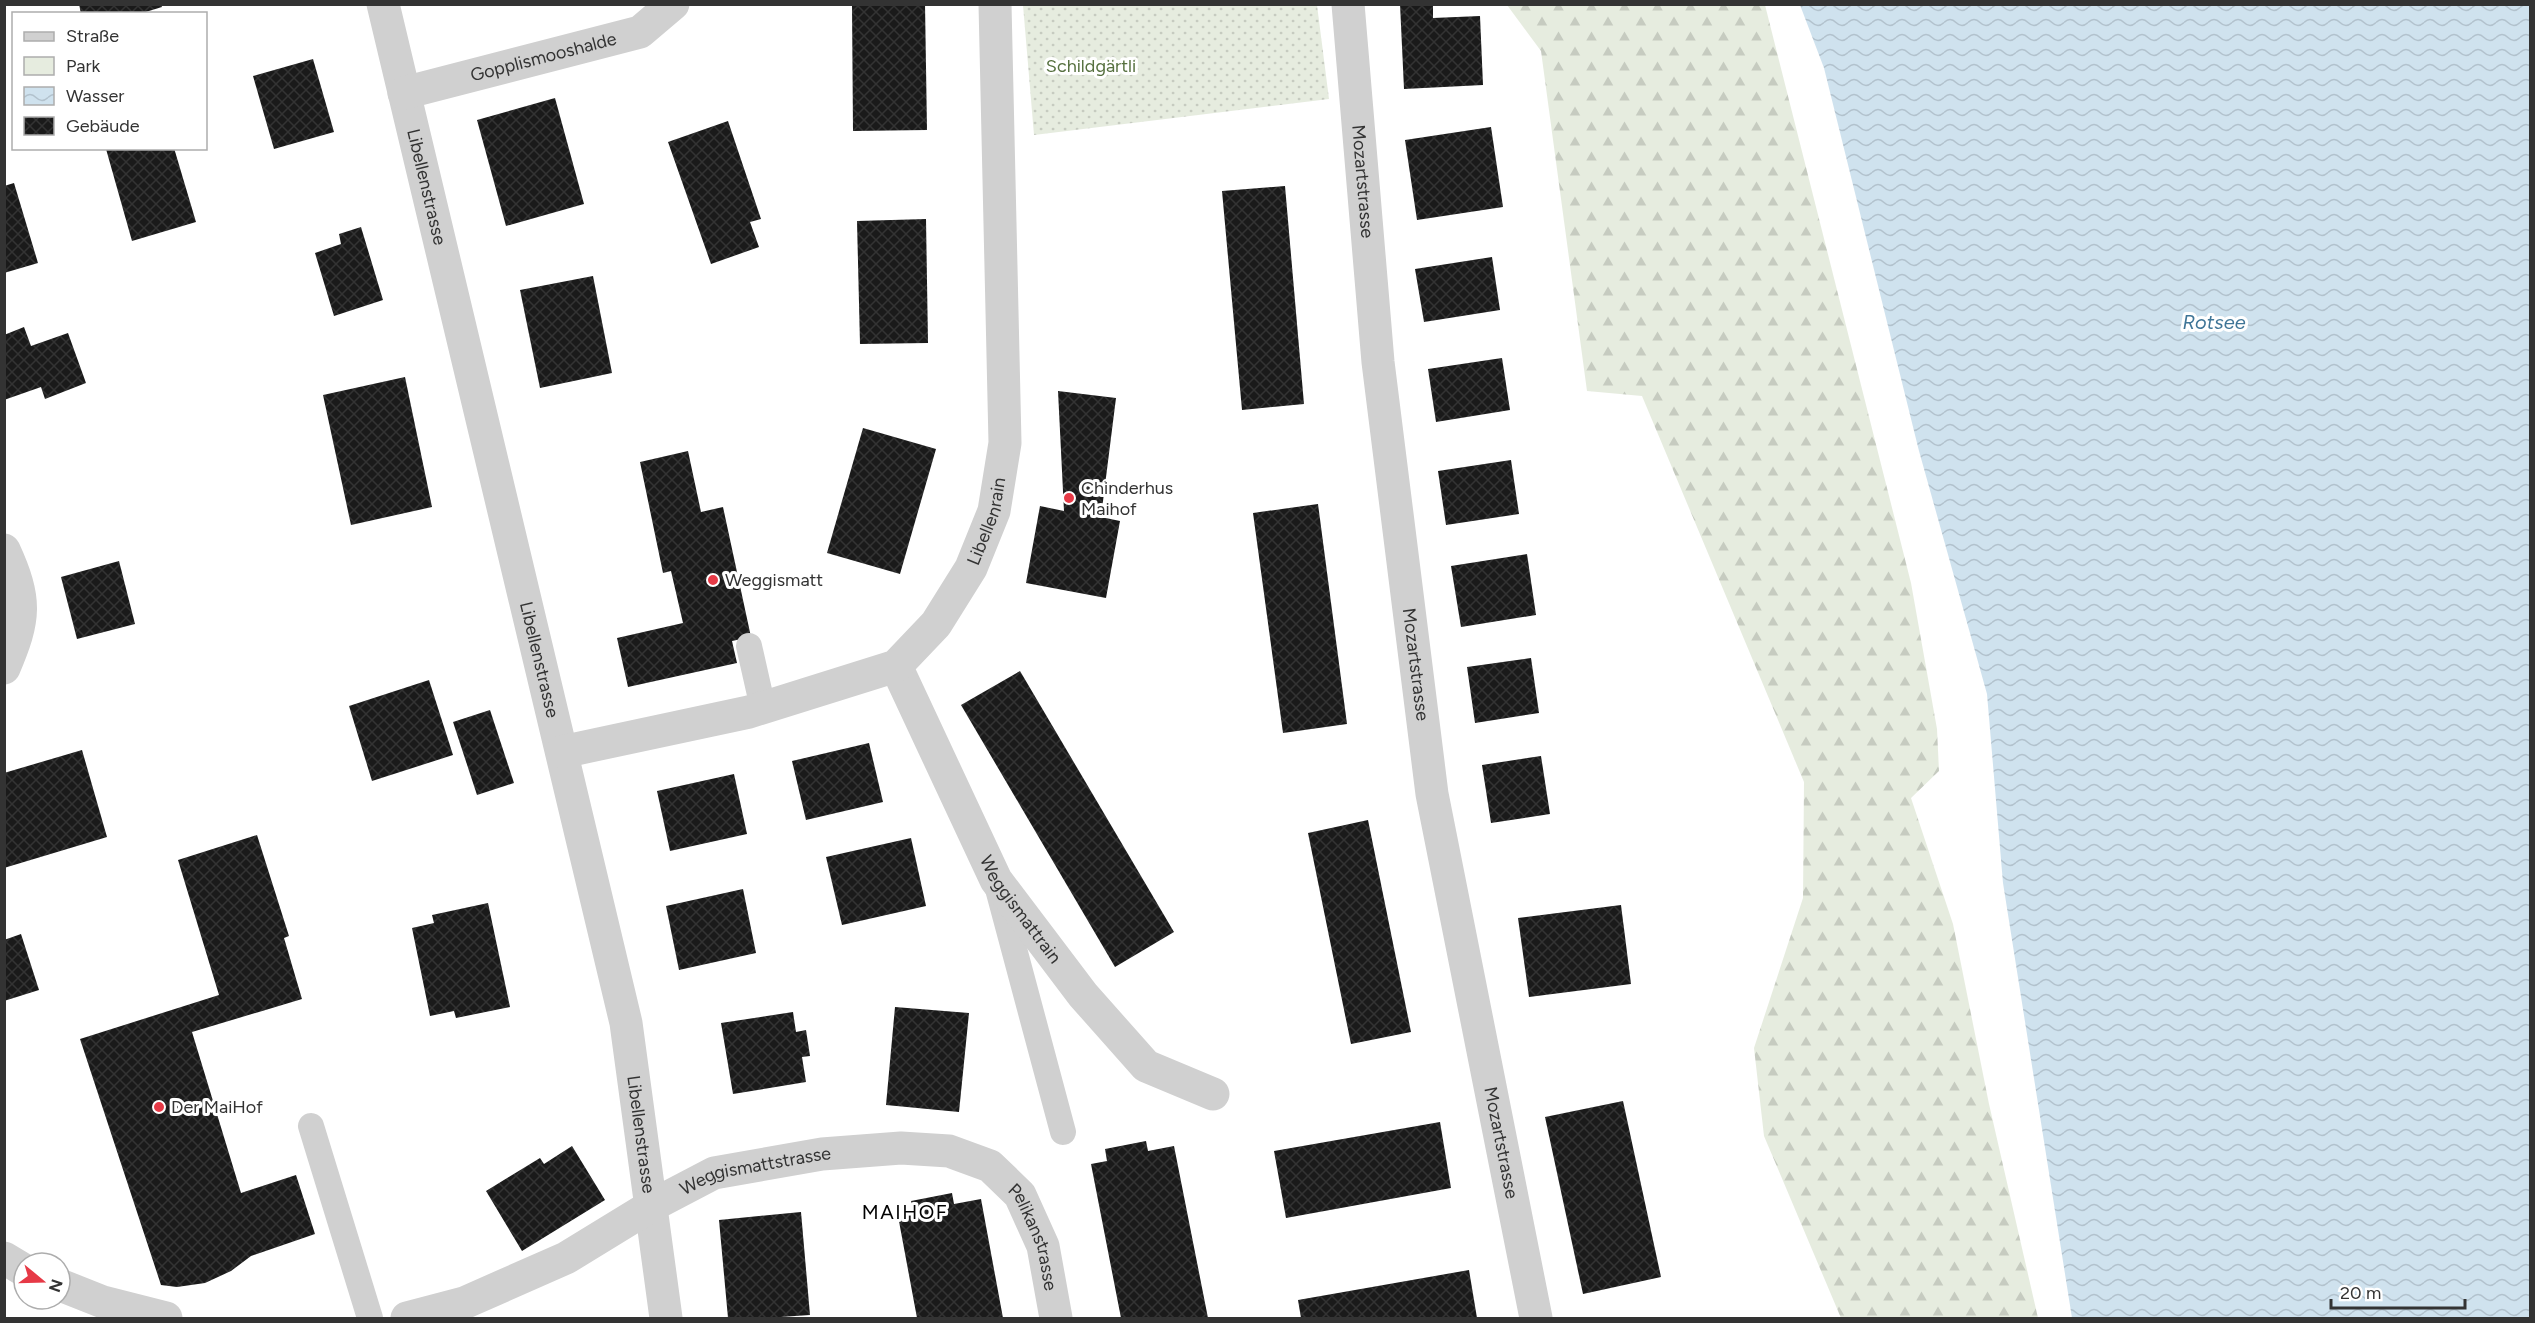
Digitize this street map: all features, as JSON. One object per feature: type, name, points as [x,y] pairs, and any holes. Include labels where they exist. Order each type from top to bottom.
[{"type":"street","name":"Libellenstrasse","points":[[383,4],[626,1023],[666,1318]]},
{"type":"street","name":"Gopplismooshalde","points":[[404,93],[640,32],[673,4]]},
{"type":"street","name":"Libellenrain","points":[[562,752],[763,708],[896,666],[936,624],[971,568],[994,511],[1005,443],[995,4]]},
{"type":"street","name":"Mozartstrasse","points":[[1348,4],[1378,362],[1432,794],[1536,1318]]},
{"type":"street","points":[[4,550],[21,595],[19,632],[4,669]]},
{"type":"street","name":"Weggismattrain","points":[[896,666],[996,880],[1083,995],[1146,1066],[1213,1094]]},
{"type":"street","name":"Weggismattstrasse","points":[[407,1318],[464,1303],[566,1258],[651,1206],[714,1173],[822,1154],[901,1148],[949,1151],[990,1166]]},
{"type":"street","name":"Pelikanstrasse","points":[[990,1166],[1020,1195],[1043,1246],[1056,1318]]},
{"type":"street","points":[[72,1290],[104,1302],[166,1318]]},
{"type":"lane","points":[[749,646],[763,708]]},
{"type":"lane","points":[[996,880],[1063,1132]]},
{"type":"lane","points":[[311,1126],[370,1318]]},
{"type":"green space","name":"Schildgärtli","points":[[1023,5],[1317,5],[1329,99],[1034,135]]},
{"type":"green space","points":[[1507,5],[1765,5],[1911,583],[1937,729],[1939,771],[1911,798],[1953,924],[1989,1104],[2038,1318],[1841,1318],[1764,1136],[1754,1048],[1803,898],[1804,782],[1642,396],[1587,391],[1541,51]]},
{"type":"water","name":"Rotsee","points":[[1800,5],[2530,5],[2530,1318],[2072,1318],[2003,883],[1987,694],[1919,451],[1824,68]]},
{"type":"building","points":[[79,4],[161,4],[162,7],[146,12],[81,12]]},
{"type":"building","points":[[852,4],[925,4],[927,130],[853,131]]},
{"type":"building","points":[[1400,4],[1433,4],[1433,18],[1480,16],[1483,85],[1404,89]]},
{"type":"building","points":[[313,59],[334,132],[274,149],[253,76]]},
{"type":"building","points":[[555,98],[584,204],[506,226],[477,120]]},
{"type":"building","points":[[728,121],[761,219],[750,222],[759,247],[711,264],[668,142]]},
{"type":"building","points":[[1491,127],[1503,207],[1417,220],[1405,140]]},
{"type":"building","points":[[106,150],[175,150],[196,222],[132,241]]},
{"type":"building","points":[[14,183],[38,263],[4,273],[4,186]]},
{"type":"building","points":[[1285,186],[1304,404],[1242,410],[1222,191]]},
{"type":"building","points":[[926,219],[928,343],[860,344],[857,221]]},
{"type":"building","points":[[361,227],[383,300],[334,316],[315,253],[341,244],[339,234]]},
{"type":"building","points":[[1492,257],[1500,310],[1424,322],[1415,269]]},
{"type":"building","points":[[593,276],[612,373],[540,388],[520,290]]},
{"type":"building","points":[[24,327],[31,346],[68,333],[86,383],[45,399],[41,387],[4,400],[4,335]]},
{"type":"building","points":[[1502,358],[1510,410],[1436,422],[1428,369]]},
{"type":"building","points":[[405,377],[432,507],[351,525],[323,395]]},
{"type":"building","points":[[1058,391],[1116,398],[1101,517],[1120,521],[1106,598],[1026,583],[1040,506],[1064,511]]},
{"type":"building","points":[[863,428],[936,449],[900,574],[827,553]]},
{"type":"building","points":[[688,451],[701,512],[723,507],[751,637],[732,641],[737,663],[628,687],[617,638],[683,623],[671,571],[663,573],[640,462]]},
{"type":"building","points":[[1511,460],[1519,514],[1446,525],[1438,471]]},
{"type":"building","points":[[1318,504],[1347,724],[1283,733],[1253,513]]},
{"type":"building","points":[[1527,554],[1536,615],[1461,627],[1451,566]]},
{"type":"building","points":[[119,561],[135,624],[77,639],[61,577]]},
{"type":"building","points":[[1531,658],[1539,713],[1475,723],[1467,667]]},
{"type":"building","points":[[1020,671],[1174,932],[1115,967],[961,705]]},
{"type":"building","points":[[429,680],[453,755],[372,781],[349,706]]},
{"type":"building","points":[[490,710],[514,783],[477,795],[453,722]]},
{"type":"building","points":[[869,743],[883,802],[806,820],[792,761]]},
{"type":"building","points":[[82,750],[107,837],[4,868],[4,773]]},
{"type":"building","points":[[1541,756],[1550,814],[1491,823],[1482,765]]},
{"type":"building","points":[[734,774],[747,834],[670,851],[657,791]]},
{"type":"building","points":[[1368,820],[1411,1032],[1351,1044],[1308,833]]},
{"type":"building","name":"Der MaiHof","points":[[257,835],[289,936],[284,938],[302,999],[192,1032],[241,1193],[296,1175],[315,1234],[251,1256],[231,1271],[205,1283],[177,1287],[161,1285],[80,1039],[219,995],[178,860]]},
{"type":"building","points":[[911,838],[926,906],[842,925],[826,857]]},
{"type":"building","points":[[743,889],[756,953],[679,970],[666,906]]},
{"type":"building","points":[[488,903],[510,1007],[456,1018],[454,1011],[430,1016],[412,928],[434,923],[432,915]]},
{"type":"building","points":[[1621,905],[1631,984],[1529,997],[1518,918]]},
{"type":"building","points":[[21,934],[39,990],[4,1001],[4,940]]},
{"type":"building","points":[[895,1007],[969,1013],[959,1112],[886,1105]]},
{"type":"building","points":[[793,1012],[796,1032],[806,1030],[810,1056],[802,1057],[806,1082],[733,1094],[721,1023]]},
{"type":"building","points":[[1623,1101],[1661,1277],[1583,1294],[1545,1117]]},
{"type":"building","points":[[1440,1122],[1451,1188],[1286,1218],[1274,1151]]},
{"type":"building","points":[[1146,1141],[1148,1151],[1174,1146],[1208,1318],[1121,1318],[1091,1164],[1107,1161],[1105,1149]]},
{"type":"building","points":[[572,1146],[605,1200],[522,1251],[486,1191],[540,1158],[544,1164]]},
{"type":"building","points":[[952,1193],[954,1204],[981,1199],[1003,1318],[917,1318],[898,1216],[914,1213],[911,1201]]},
{"type":"building","points":[[801,1212],[810,1315],[728,1318],[719,1220]]},
{"type":"building","points":[[1469,1270],[1477,1318],[1301,1318],[1298,1300]]},
{"type":"place","name":"Chinderhus Maihof","points":[[1069,498]]},
{"type":"place","name":"Weggismatt","points":[[713,580]]},
{"type":"place","name":"Der MaiHof","points":[[159,1107]]},
{"type":"district","name":"MAIHOF","points":[[905,1212]]}]
